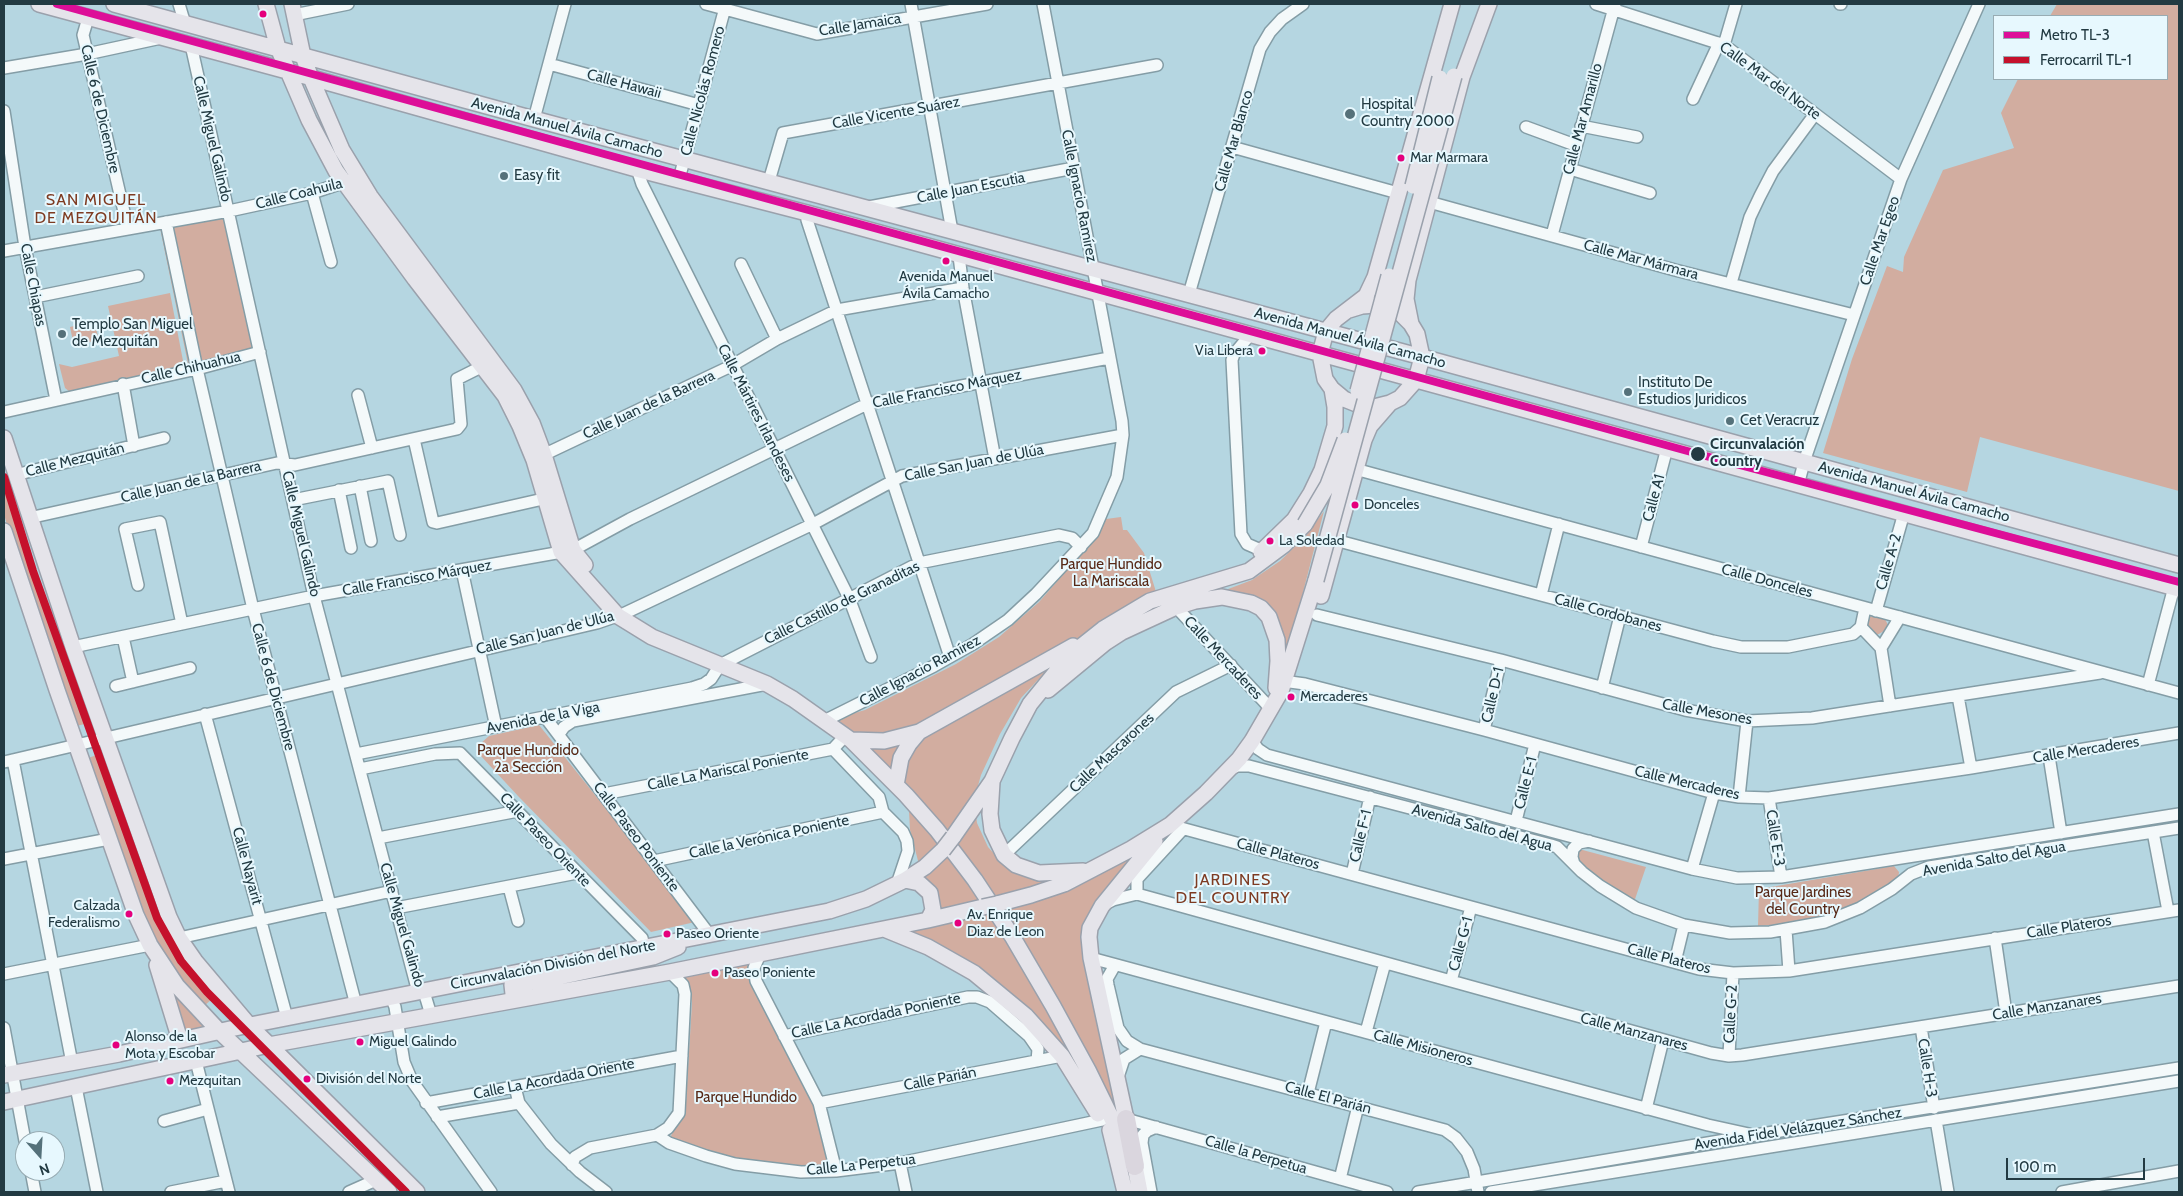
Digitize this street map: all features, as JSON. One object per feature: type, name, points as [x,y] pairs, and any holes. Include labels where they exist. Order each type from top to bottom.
[{"type":"highway","points":[[1126,1119],[1135,1166]]},
{"type":"main road","name":"Avenida Manuel Ávila Camacho","points":[[114,4],[534,119],[1422,357],[2179,567]]},
{"type":"main road","points":[[266,4],[278,48],[309,120],[351,180],[415,279],[505,396],[520,426],[539,457],[567,551],[622,617],[652,637],[767,684],[826,720],[849,737],[896,785],[942,837],[975,880],[1002,920],[1067,1032],[1104,1114],[1112,1138],[1121,1192]]},
{"type":"main road","points":[[1447,77],[1453,4]]},
{"type":"main road","points":[[1218,580],[1263,551],[1294,520],[1312,493],[1328,452],[1336,417],[1332,390],[1323,373],[1320,354],[1326,331],[1336,319],[1366,296],[1381,257],[1453,4]]},
{"type":"main road","points":[[1447,77],[1475,28],[1482,4]]},
{"type":"main road","points":[[1286,686],[1317,614],[1335,540],[1355,469],[1369,429],[1379,414],[1390,403],[1409,390],[1416,380],[1422,357],[1421,345],[1411,324],[1406,299],[1412,264],[1462,77],[1488,4]]},
{"type":"main road","name":"Avenida Manuel Ávila Camacho","points":[[45,5],[640,170],[807,213],[2177,588]]},
{"type":"main road","points":[[293,9],[303,56],[351,180]]},
{"type":"main road","name":"Circunvalación División del Norte","points":[[10,1101],[240,1051],[259,1035],[287,1018],[829,911],[866,899],[901,882],[925,867],[943,850],[992,781],[1030,704],[1059,667],[1092,637],[1150,601],[1249,570],[1284,545],[1305,524],[1328,486],[1348,428],[1447,77]]},
{"type":"main road","name":"Circunvalación División del Norte","points":[[8,1074],[225,1032],[259,1035],[398,1021],[670,972],[761,952],[928,920],[1030,895],[1064,884],[1176,827],[1252,741],[1286,686],[1316,580],[1447,77]]},
{"type":"main road","points":[[1381,257],[1382,269],[1392,276],[1404,274],[1412,264]]},
{"type":"main road","points":[[1349,310],[1362,306],[1376,305],[1389,308],[1401,314],[1411,324]]},
{"type":"main road","points":[[1332,390],[1344,399],[1359,405],[1374,407],[1390,403]]},
{"type":"main road","points":[[1336,417],[1345,412],[1355,413],[1363,419],[1369,429]]},
{"type":"main road","points":[[4,438],[73,647],[179,938],[195,961],[259,1035],[417,1192]]},
{"type":"main road","points":[[4,531],[76,745],[136,915],[150,945],[180,1040]]},
{"type":"main road","points":[[2148,580],[2171,576],[2179,567]]},
{"type":"main road","points":[[1030,704],[1105,643],[1176,607],[1195,601],[1222,597],[1251,602],[1266,612],[1272,623],[1277,640],[1277,678],[1271,709]]},
{"type":"main road","points":[[849,737],[884,742],[919,732],[1051,657],[1092,637]]},
{"type":"main road","points":[[896,785],[901,758],[908,744],[919,732]]},
{"type":"main road","points":[[992,781],[990,814],[992,830],[1004,855],[1016,865],[1039,873],[1080,871],[1096,868]]},
{"type":"main road","points":[[1126,1119],[1091,958],[1090,928],[1102,906],[1176,827]]},
{"type":"main road","points":[[901,882],[919,883],[930,894],[933,910],[928,920]]},
{"type":"main road","points":[[883,928],[928,947],[974,973],[1026,1016],[1062,1056],[1104,1114],[1135,1166],[1140,1192]]},
{"type":"main road","points":[[537,996],[531,994],[516,996],[511,990],[512,985],[515,983],[540,982],[653,957],[709,934]]},
{"type":"main road","points":[[150,945],[177,986],[225,1032],[240,1051],[389,1192]]},
{"type":"main road","points":[[166,1067],[200,1054],[215,1045],[225,1032],[232,1005]]},
{"type":"main road","points":[[259,1035],[268,1031],[328,1017],[356,1005]]},
{"type":"street","points":[[179,4],[185,24]]},
{"type":"street","points":[[293,9],[348,4]]},
{"type":"street","points":[[534,119],[565,4]]},
{"type":"street","name":"Calle Jamaica","points":[[706,4],[726,6],[817,34],[987,4]]},
{"type":"street","points":[[911,4],[952,231]]},
{"type":"street","name":"Calle Ignacio Ramírez","points":[[826,720],[950,657],[1008,620],[1036,594],[1093,533],[1107,504],[1117,476],[1124,435],[1043,4]]},
{"type":"street","name":"Calle Mar Blanco","points":[[1189,294],[1260,49],[1287,8],[1303,4]]},
{"type":"street","name":"Calle Mar del Norte","points":[[1596,4],[1614,6],[1721,44],[1901,179]]},
{"type":"street","points":[[1693,99],[1721,44],[1736,4]]},
{"type":"street","name":"Calle Mar Egeo","points":[[1798,484],[1901,179],[1980,4]]},
{"type":"street","name":"Calle Nicolás Romero","points":[[679,179],[726,6]]},
{"type":"street","name":"Calle Mar Amarillo","points":[[1552,235],[1614,6]]},
{"type":"street","name":"Calle 6 de Diciembre","points":[[88,18],[83,35],[128,229]]},
{"type":"street","points":[[4,68],[87,54],[162,38]]},
{"type":"street","name":"Calle Miguel Galindo","points":[[191,45],[314,596],[418,992],[425,995],[431,1015]]},
{"type":"street","name":"Calle Hawaii","points":[[549,64],[699,104]]},
{"type":"street","name":"Calle Vicente Suárez","points":[[769,181],[783,133],[1157,66]]},
{"type":"street","name":"Calle Chiapas","points":[[4,111],[25,247],[56,400]]},
{"type":"street","points":[[1731,283],[1750,217],[1760,196],[1773,171],[1815,114]]},
{"type":"street","points":[[1582,126],[1637,137]]},
{"type":"street","points":[[1526,127],[1575,145]]},
{"type":"street","points":[[1232,147],[1398,193]]},
{"type":"street","name":"Calle Juan Escutia","points":[[868,208],[1074,168]]},
{"type":"street","points":[[1570,169],[1650,193]]},
{"type":"street","name":"Calle Mártires Irlandeses","points":[[640,170],[639,175],[642,184],[849,598],[871,657]]},
{"type":"street","name":"Calle Coahuila","points":[[4,251],[229,211],[312,193],[351,180]]},
{"type":"street","points":[[312,193],[331,262]]},
{"type":"street","name":"Calle Mar Mármara","points":[[1429,202],[1675,270],[1854,315]]},
{"type":"street","points":[[807,213],[807,220],[950,657]]},
{"type":"street","name":"Calle 6 de Diciembre","points":[[166,222],[252,609],[356,1005]]},
{"type":"street","points":[[959,256],[963,288],[995,459]]},
{"type":"street","points":[[741,264],[777,339]]},
{"type":"street","points":[[35,297],[138,276]]},
{"type":"street","name":"Calle Juan de la Barrera","points":[[539,457],[732,366],[777,339],[837,310],[963,288]]},
{"type":"street","points":[[1250,335],[1234,354],[1232,360],[1241,534],[1247,544],[1263,551]]},
{"type":"street","name":"Calle Chihuahua","points":[[4,412],[260,352]]},
{"type":"street","name":"Calle Francisco Márquez","points":[[73,647],[314,596],[567,551],[867,404],[1109,358]]},
{"type":"street","name":"Calle Juan de la Barrera","points":[[29,518],[278,463],[295,465],[460,428],[457,379],[477,369]]},
{"type":"street","name":"Calle Chihuahua","points":[[123,384],[134,446]]},
{"type":"street","points":[[358,395],[372,448]]},
{"type":"street","name":"Calle San Juan de Ulúa","points":[[8,761],[622,617],[813,524],[902,476],[1124,435]]},
{"type":"street","name":"Calle Mezquitán","points":[[15,475],[164,438]]},
{"type":"street","points":[[414,438],[433,522],[437,523],[550,498]]},
{"type":"street","name":"Calle A1","points":[[1640,546],[1667,448]]},
{"type":"street","name":"Calle Donceles","points":[[1355,469],[2179,693]]},
{"type":"street","points":[[293,500],[388,481],[400,535]]},
{"type":"street","points":[[360,486],[371,541]]},
{"type":"street","points":[[339,490],[351,548]]},
{"type":"street","name":"Calle A-2","points":[[1870,609],[1904,513]]},
{"type":"street","name":"Calle Juan de la Barrera","points":[[138,585],[125,529],[160,522],[182,624]]},
{"type":"street","points":[[1541,595],[1559,524]]},
{"type":"street","name":"Calle Castillo de Granaditas","points":[[720,665],[919,563],[1059,535],[1072,538],[1081,547]]},
{"type":"street","name":"Calle Cordobanes","points":[[1335,540],[1741,647],[1773,648],[1805,645],[1846,636],[1858,631],[1861,627]]},
{"type":"street","points":[[462,570],[496,727]]},
{"type":"street","points":[[2148,684],[2177,588]]},
{"type":"street","name":"Calle Mercaderes","points":[[1176,607],[1271,709]]},
{"type":"street","points":[[1870,609],[1861,627],[1881,648],[1890,706]]},
{"type":"street","name":"Calle Mesones","points":[[1317,614],[1501,660],[1685,710],[1747,721],[1812,718],[2104,673]]},
{"type":"street","points":[[1602,688],[1620,616]]},
{"type":"street","points":[[1881,648],[1900,617]]},
{"type":"street","points":[[123,637],[133,682]]},
{"type":"street","name":"Calle D-1","points":[[1484,730],[1501,660]]},
{"type":"street","name":"Avenida de la Viga","points":[[356,754],[692,688],[704,684],[720,665]]},
{"type":"street","name":"Calle Mascarones","points":[[1004,855],[1176,692],[1231,665]]},
{"type":"street","points":[[116,686],[190,668]]},
{"type":"street","name":"Avenida de la Viga","points":[[559,734],[564,727],[573,721],[767,684]]},
{"type":"street","name":"Calle Mercaderes","points":[[1286,686],[1305,684],[1484,730],[1714,793],[1739,797],[1769,798],[2049,756],[2179,734]]},
{"type":"street","points":[[1958,696],[1970,768]]},
{"type":"street","name":"Calle Nayarit","points":[[205,714],[287,1018]]},
{"type":"street","name":"Calle Paseo Poniente","points":[[546,717],[709,934]]},
{"type":"street","points":[[1739,797],[1747,721]]},
{"type":"street","points":[[360,769],[435,754],[460,753],[474,731]]},
{"type":"street","points":[[849,737],[833,749],[879,797],[883,812],[900,827],[907,841],[908,851],[901,882]]},
{"type":"street","name":"Avenida Salto del Agua","points":[[1252,741],[1258,749],[1267,755],[1692,869],[1737,878],[1781,877],[2179,814]]},
{"type":"street","name":"Calle E-1","points":[[1516,821],[1536,744]]},
{"type":"street","name":"Calle La Mariscal Poniente","points":[[604,794],[833,749]]},
{"type":"street","name":"Calle Paseo Oriente","points":[[460,753],[642,938],[644,947]]},
{"type":"street","points":[[2049,756],[2061,833]]},
{"type":"street","points":[[8,761],[31,854],[72,1063]]},
{"type":"street","name":"Avenida Salto del Agua","points":[[1228,770],[1237,766],[1249,766],[1551,845],[1557,847],[1574,864],[1618,898],[1636,908],[1684,925],[1730,932],[1786,930],[1825,922],[1845,915],[1876,899],[1911,874],[1929,867],[2179,828]]},
{"type":"street","points":[[1692,869],[1714,793]]},
{"type":"street","points":[[1414,809],[1418,795]]},
{"type":"street","name":"Calle F-1","points":[[1352,874],[1370,797]]},
{"type":"street","name":"Calle E-3","points":[[1769,798],[1781,877]]},
{"type":"street","points":[[378,838],[518,811]]},
{"type":"street","name":"Calle la Verónica Poniente","points":[[654,861],[883,812]]},
{"type":"street","name":"Calle Plateros","points":[[1176,827],[1699,969],[1733,973],[1789,970],[2174,911]]},
{"type":"street","points":[[2153,832],[2174,911]]},
{"type":"street","points":[[4,859],[109,838]]},
{"type":"street","points":[[2022,839],[2024,852]]},
{"type":"street","points":[[1574,864],[1572,857],[1576,846],[1582,841],[1590,841]]},
{"type":"street","points":[[1887,860],[1894,860],[1901,864],[1904,874],[1901,882]]},
{"type":"street","points":[[396,908],[577,873]]},
{"type":"street","points":[[1132,876],[1137,894]]},
{"type":"street","points":[[509,887],[518,920]]},
{"type":"street","points":[[179,938],[392,892]]},
{"type":"street","name":"Calle Manzanares","points":[[1102,906],[1113,900],[1137,894],[1663,1040],[1729,1056],[2179,986]]},
{"type":"street","name":"Calle G-1","points":[[1451,981],[1471,906]]},
{"type":"street","points":[[1675,962],[1684,925]]},
{"type":"street","points":[[1786,930],[1789,970]]},
{"type":"street","points":[[1995,938],[2006,1013]]},
{"type":"street","points":[[4,974],[150,945]]},
{"type":"street","points":[[761,952],[755,963],[754,973],[818,1103],[836,1170]]},
{"type":"street","name":"Calle Misioneros","points":[[1091,958],[1708,1126],[1756,1135]]},
{"type":"street","points":[[1366,1032],[1385,963]]},
{"type":"street","points":[[1115,965],[1107,979],[1118,1028],[1127,1041],[1140,1049],[1124,1059],[1118,1078]]},
{"type":"street","points":[[572,1166],[575,1157],[590,1148],[657,1135],[668,1128],[679,1113],[685,989],[670,972]]},
{"type":"street","name":"Calle La Acordada Poniente","points":[[784,1036],[968,997],[973,993],[977,985],[974,973]]},
{"type":"street","name":"Calle G-2","points":[[1729,1056],[1733,973]]},
{"type":"street","name":"Calle Miguel Galindo","points":[[391,997],[395,1007],[408,1072],[426,1103],[491,1192]]},
{"type":"street","points":[[968,997],[984,999],[990,1002],[1029,1036],[1038,1049],[1037,1061]]},
{"type":"street","points":[[1308,1093],[1326,1022]]},
{"type":"street","name":"Calle H-3","points":[[1921,1027],[1934,1108]]},
{"type":"street","points":[[4,1028],[10,1101],[21,1131]]},
{"type":"street","points":[[1646,1109],[1663,1040]]},
{"type":"street","name":"Calle El Parián","points":[[1140,1049],[1445,1130],[1456,1138],[1467,1152],[1474,1169],[1477,1187]]},
{"type":"street","name":"Calle La Acordada Oriente","points":[[426,1103],[682,1056]]},
{"type":"street","name":"Calle Parián","points":[[818,1103],[1062,1056]]},
{"type":"street","points":[[171,1192],[228,1187],[196,1061]]},
{"type":"street","name":"Avenida Fidel Velázquez Sánchez","points":[[1418,1192],[1477,1187],[1756,1135],[2179,1068]]},
{"type":"street","points":[[2152,1072],[2154,1085]]},
{"type":"street","name":"Avenida Fidel Velázquez Sánchez","points":[[1491,1192],[2179,1081]]},
{"type":"street","points":[[76,1087],[97,1192]]},
{"type":"street","points":[[515,1087],[519,1104],[551,1144],[572,1166],[606,1192]]},
{"type":"street","name":"Calle La Acordada Oriente","points":[[437,1117],[519,1104]]},
{"type":"street","points":[[1340,1179],[1358,1106]]},
{"type":"street","points":[[164,1120],[208,1109]]},
{"type":"street","name":"Calle La Perpetua","points":[[657,1135],[669,1143],[735,1164],[801,1172],[900,1163],[1104,1114]]},
{"type":"street","points":[[1884,1116],[1886,1128]]},
{"type":"street","name":"Calle la Perpetua","points":[[1126,1119],[1387,1192]]},
{"type":"street","points":[[1936,1120],[1948,1192]]},
{"type":"street","points":[[1151,1192],[1142,1143],[1143,1135],[1156,1127]]},
{"type":"street","points":[[900,1163],[906,1192]]},
{"type":"street","points":[[2062,1192],[2179,1171]]},
{"type":"street","points":[[349,1192],[376,1180]]},
{"type":"green space","points":[[2057,4],[2179,4],[2179,491],[1980,437],[1967,492],[1823,453],[1852,359],[1887,266],[1903,272],[1904,257],[1943,170],[2014,148],[2001,113],[2018,80],[2168,80],[2168,15],[2051,15]]},
{"type":"green space","points":[[226,216],[257,352],[189,369],[160,228]]},
{"type":"green space","points":[[170,293],[184,366],[70,392],[65,388],[59,364],[72,367],[119,356],[108,306]]},
{"type":"green space","points":[[94,321],[99,340],[74,346],[70,327]]},
{"type":"green space","points":[[4,472],[22,532],[88,723],[77,726],[10,536],[4,514]]},
{"type":"green space","points":[[1324,511],[1292,635],[1282,659],[1272,613],[1215,594],[1252,580],[1280,561],[1305,537]]},
{"type":"green space","name":"Parque Hundido La Mariscala","points":[[1121,517],[1123,530],[1127,530],[1144,553],[1157,595],[1050,667],[1021,698],[1000,734],[981,775],[974,800],[977,823],[988,847],[999,859],[1025,877],[1044,882],[1067,884],[1089,880],[1140,852],[1103,892],[1089,915],[1083,937],[1086,976],[1120,1110],[1118,1115],[1036,1022],[907,934],[928,925],[923,880],[910,830],[908,792],[830,720],[865,710],[956,664],[999,637],[1039,602],[1096,537],[1106,519]]},
{"type":"green space","points":[[1869,616],[1885,619],[1888,625],[1884,631],[1877,635],[1867,630],[1866,618]]},
{"type":"green space","name":"Parque Hundido 2a Sección","points":[[539,725],[695,922],[651,932],[480,755],[480,744],[489,736]]},
{"type":"green space","points":[[100,754],[158,920],[177,957],[212,999],[204,1006],[167,962],[147,924],[88,758]]},
{"type":"green space","points":[[1579,849],[1646,867],[1634,902],[1604,885],[1576,862],[1574,855]]},
{"type":"green space","name":"Parque Jardines del Country","points":[[1894,866],[1899,872],[1898,879],[1847,909],[1810,922],[1758,926],[1759,889]]},
{"type":"green space","name":"Parque Hundido","points":[[749,962],[750,975],[817,1108],[831,1166],[796,1167],[724,1157],[673,1139],[671,1136],[686,1102],[692,1003],[689,986],[684,975],[719,970]]},
{"type":"green space","points":[[176,996],[206,1030],[183,1034],[170,998]]},
{"type":"metro line","name":"TL-3","points":[[57,4],[1702,455],[2179,582]]},
{"type":"rail line","name":"TL-1","points":[[4,477],[33,571],[157,918],[181,961],[207,992],[406,1192]]},
{"type":"place","name":"Hospital Country 2000","points":[[1350,114]]},
{"type":"place","name":"Mar Marmara","points":[[1401,158]]},
{"type":"place","name":"Easy fit","points":[[504,176]]},
{"type":"place","name":"Avenida Manuel Ávila Camacho","points":[[946,261]]},
{"type":"place","name":"Templo San Miguel de Mezquitán","points":[[62,334]]},
{"type":"place","name":"Via Libera","points":[[1262,351]]},
{"type":"place","name":"Instituto De Estudios Juridicos","points":[[1628,392]]},
{"type":"place","name":"Cet Veracruz","points":[[1730,421]]},
{"type":"place","name":"Circunvalación Country","points":[[1698,454]]},
{"type":"place","name":"Donceles","points":[[1355,505]]},
{"type":"place","name":"La Soledad","points":[[1270,541]]},
{"type":"place","name":"Mercaderes","points":[[1291,697]]},
{"type":"place","name":"Calzada Federalismo","points":[[129,914]]},
{"type":"place","name":"Av. Enrique Diaz de Leon","points":[[958,923]]},
{"type":"place","name":"Paseo Oriente","points":[[667,934]]},
{"type":"place","name":"Paseo Poniente","points":[[715,973]]},
{"type":"place","name":"Miguel Galindo","points":[[360,1042]]},
{"type":"place","name":"Alonso de la Mota y Escobar","points":[[116,1045]]},
{"type":"place","name":"División del Norte","points":[[307,1079]]},
{"type":"place","name":"Mezquitan","points":[[170,1081]]},
{"type":"district","name":"SAN MIGUEL DE MEZQUITÁN","points":[[96,209]]},
{"type":"district","name":"JARDINES DEL COUNTRY","points":[[1233,889]]}]
